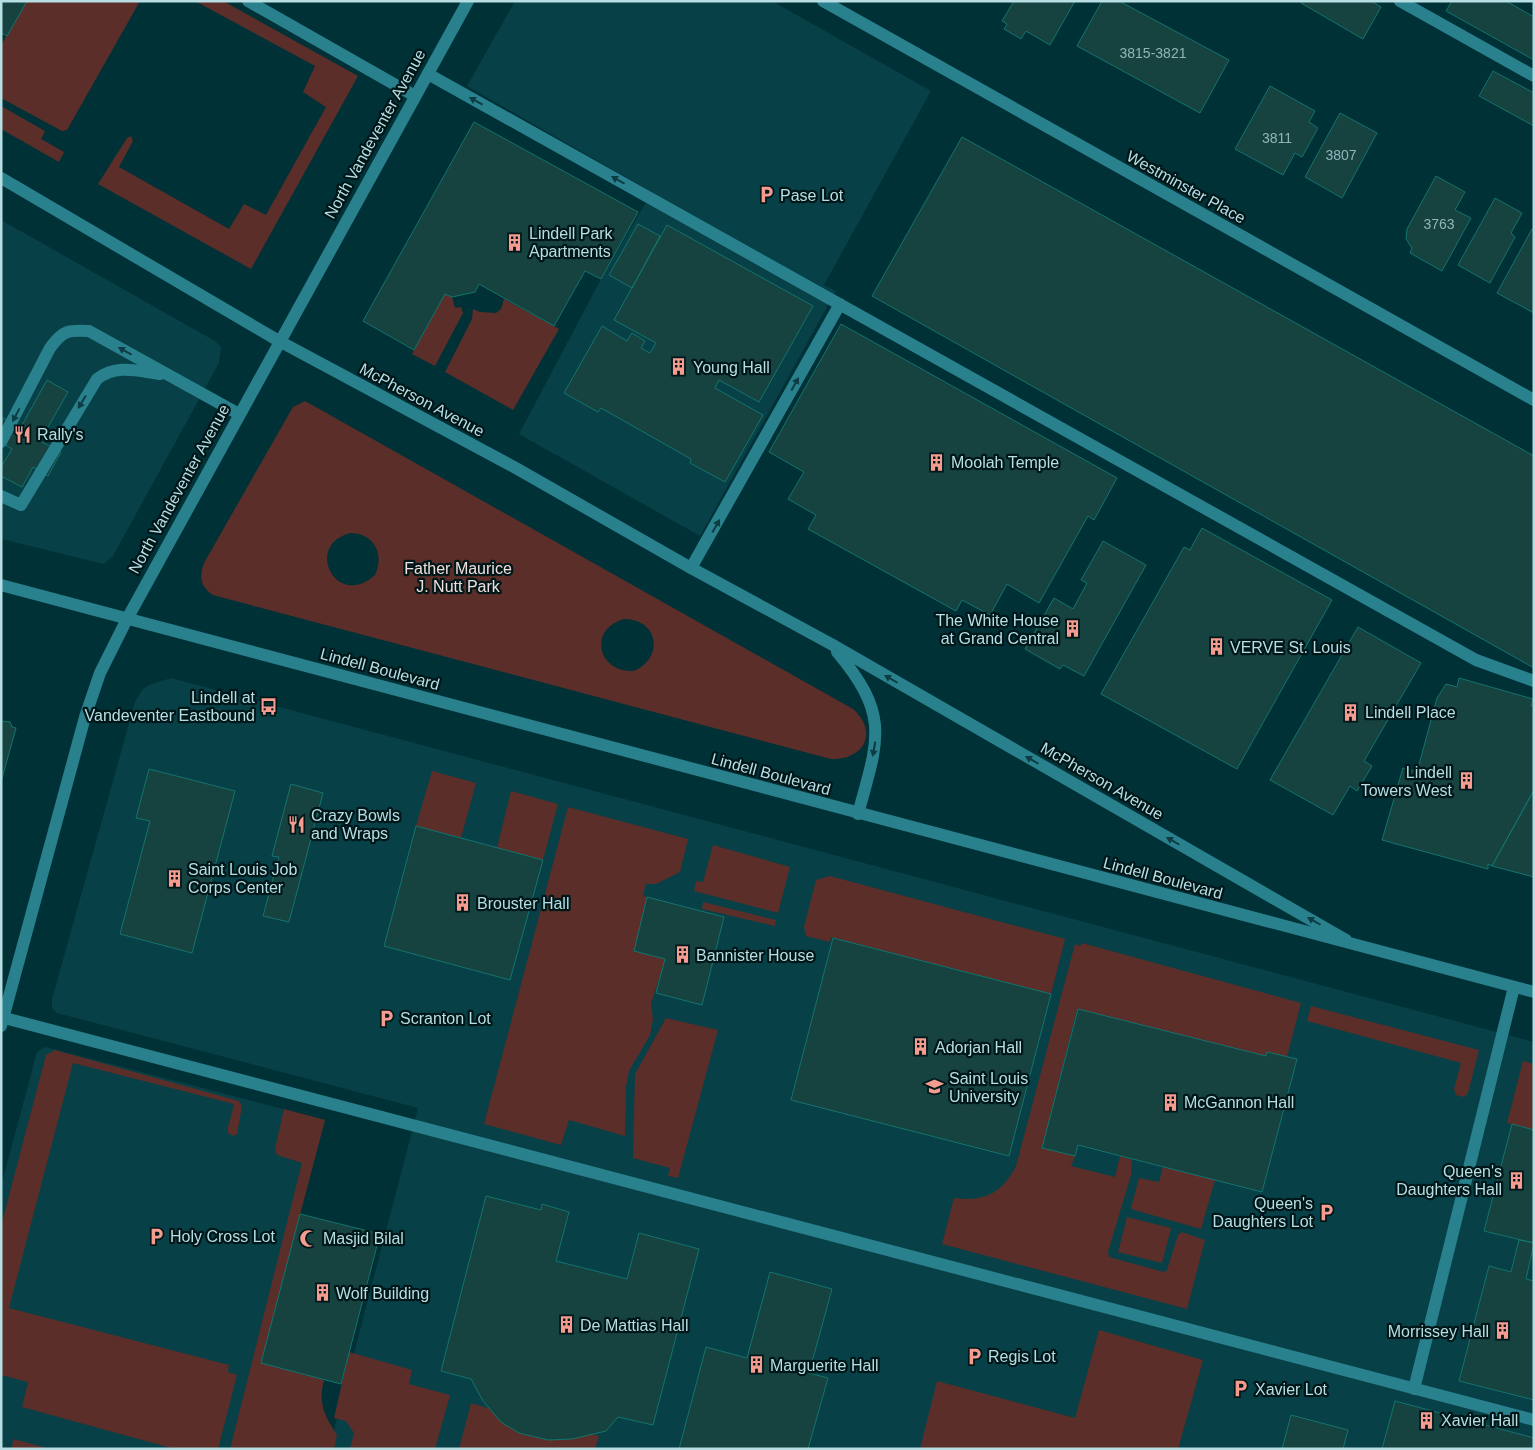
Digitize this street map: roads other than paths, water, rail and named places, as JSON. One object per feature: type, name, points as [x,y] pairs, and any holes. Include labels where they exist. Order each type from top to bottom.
[{"type":"main road","points":[[248,1],[415,96]]},
{"type":"main road","name":"North Vandeventer Avenue","points":[[2,1020],[93,691],[126,619],[468,1]]},
{"type":"main road","name":"Westminster Place","points":[[823,1],[1534,400]]},
{"type":"main road","points":[[1400,1],[1534,76]]},
{"type":"main road","points":[[428,74],[1476,660],[1534,681]]},
{"type":"main road","name":"McPherson Avenue","points":[[1,178],[279,341],[514,467],[831,644],[1356,946]]},
{"type":"main road","points":[[692,568],[840,304]]},
{"type":"main road","points":[[1,442],[50,348],[58,337],[69,330],[89,331],[240,414]]},
{"type":"main road","points":[[1,496],[21,505],[97,379],[109,371],[118,370],[168,374]]},
{"type":"main road","name":"Lindell Boulevard","points":[[1,586],[1534,992]]},
{"type":"main road","name":"McPherson Avenue","points":[[831,644],[863,686],[873,707],[876,724],[874,749],[858,814]]},
{"type":"main road","points":[[1414,1389],[1514,987]]},
{"type":"main road","points":[[2,1020],[1534,1420]]},
{"type":"place","name":"Pase Lot","points":[[766,195]]},
{"type":"place","name":"Lindell Park Apartments","points":[[515,242]]},
{"type":"place","name":"Young Hall","points":[[679,367]]},
{"type":"place","name":"Rally's","points":[[23,434]]},
{"type":"place","name":"Moolah Temple","points":[[937,462]]},
{"type":"place","name":"The White House at Grand Central","points":[[1073,629]]},
{"type":"place","name":"VERVE St. Louis","points":[[1216,647]]},
{"type":"place","name":"Lindell at Vandeventer Eastbound","points":[[269,706]]},
{"type":"place","name":"Lindell Place","points":[[1351,712]]},
{"type":"place","name":"Lindell Towers West","points":[[1466,781]]},
{"type":"place","name":"Crazy Bowls and Wraps","points":[[297,824]]},
{"type":"place","name":"Saint Louis Job Corps Center","points":[[174,878]]},
{"type":"place","name":"Brouster Hall","points":[[463,903]]},
{"type":"place","name":"Bannister House","points":[[682,955]]},
{"type":"place","name":"Scranton Lot","points":[[386,1018]]},
{"type":"place","name":"Adorjan Hall","points":[[921,1047]]},
{"type":"place","name":"Saint Louis University","points":[[935,1087]]},
{"type":"place","name":"McGannon Hall","points":[[1170,1102]]},
{"type":"place","name":"Queen's Daughters Hall","points":[[1516,1180]]},
{"type":"place","name":"Queen's Daughters Lot","points":[[1327,1212]]},
{"type":"place","name":"Holy Cross Lot","points":[[156,1236]]},
{"type":"place","name":"Masjid Bilal","points":[[309,1238]]},
{"type":"place","name":"Wolf Building","points":[[322,1293]]},
{"type":"place","name":"De Mattias Hall","points":[[566,1325]]},
{"type":"place","name":"Morrissey Hall","points":[[1503,1331]]},
{"type":"place","name":"Regis Lot","points":[[974,1356]]},
{"type":"place","name":"Marguerite Hall","points":[[756,1365]]},
{"type":"place","name":"Xavier Lot","points":[[1241,1389]]},
{"type":"place","name":"Xavier Hall","points":[[1427,1420]]},
{"type":"park label","name":"Father Maurice J. Nutt Park","points":[[458,577]]}]
